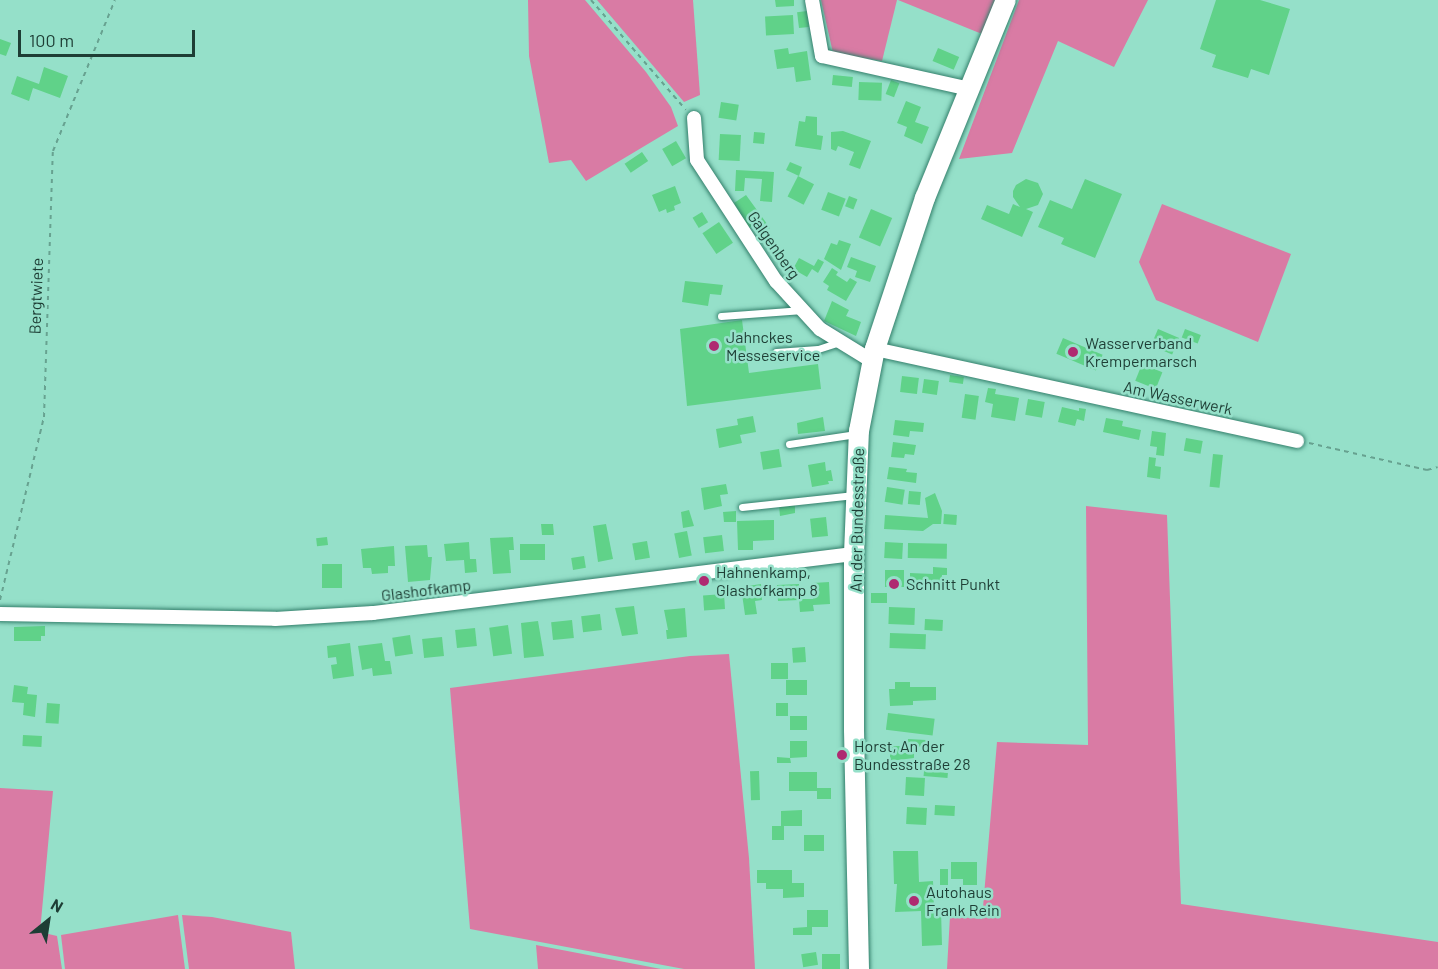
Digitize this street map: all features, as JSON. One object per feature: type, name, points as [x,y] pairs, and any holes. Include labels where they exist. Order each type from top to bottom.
[{"type":"main road","name":"An der Bundesstraße","points":[[859,969],[854,729],[854,554],[859,434],[873,355],[925,198],[1006,0]]},
{"type":"street","points":[[812,0],[822,57],[970,89]]},
{"type":"street","name":"Galgenberg","points":[[694,118],[697,160],[776,281],[820,329],[840,342],[873,355]]},
{"type":"street","name":"Am Wasserwerk","points":[[873,355],[1297,441]]},
{"type":"street","name":"Glashofkamp","points":[[0,614],[275,619],[362,613],[854,554]]},
{"type":"lane","points":[[721,316],[803,310]]},
{"type":"lane","points":[[776,352],[818,350],[840,342]]},
{"type":"lane","points":[[789,444],[859,434]]},
{"type":"lane","points":[[742,507],[857,495]]},
{"type":"path","name":"Bergtwiete","points":[[0,600],[44,417],[53,151],[115,0]]},
{"type":"path","points":[[591,0],[694,118]]},
{"type":"path","points":[[1297,441],[1427,470],[1438,467]]},
{"type":"shaded area","points":[[528,0],[585,0],[646,72],[671,107],[678,126],[586,181],[571,160],[549,163],[529,56]]},
{"type":"shaded area","points":[[597,0],[693,0],[700,95],[684,102]]},
{"type":"shaded area","points":[[821,0],[897,0],[882,61],[833,53]]},
{"type":"shaded area","points":[[898,0],[995,0],[982,34]]},
{"type":"shaded area","points":[[1019,0],[1148,0],[1114,67],[1058,41],[1012,153],[959,159]]},
{"type":"shaded area","points":[[1162,204],[1291,254],[1258,342],[1156,300],[1139,262]]},
{"type":"shaded area","points":[[1086,506],[1167,515],[1181,904],[1438,942],[1438,969],[947,969],[950,916],[982,919],[997,742],[1088,745]]},
{"type":"shaded area","points":[[729,654],[749,858],[755,969],[684,969],[470,929],[450,688],[690,656]]},
{"type":"shaded area","points":[[0,788],[53,791],[40,932],[57,936],[62,969],[0,969]]},
{"type":"shaded area","points":[[178,915],[185,969],[65,969],[61,935]]},
{"type":"shaded area","points":[[182,915],[212,917],[291,932],[295,969],[189,969]]},
{"type":"shaded area","points":[[536,945],[661,969],[538,969]]},
{"type":"building","points":[[775,0],[794,0],[794,6],[776,7]]},
{"type":"building","points":[[1216,0],[1260,0],[1290,9],[1269,75],[1251,69],[1248,78],[1212,67],[1216,55],[1200,49]]},
{"type":"building","points":[[807,11],[809,27],[799,28],[797,12]]},
{"type":"building","points":[[793,15],[794,34],[766,35],[765,16]]},
{"type":"building","points":[[0,39],[11,43],[6,56],[0,54]]},
{"type":"building","points":[[788,48],[789,54],[807,51],[811,80],[796,82],[794,67],[777,69],[774,50]]},
{"type":"building","points":[[938,48],[959,57],[954,70],[933,61]]},
{"type":"building","points":[[44,67],[68,76],[60,98],[33,88],[29,101],[11,94],[17,76],[39,84]]},
{"type":"building","points":[[833,75],[853,77],[852,87],[832,85]]},
{"type":"building","points":[[891,80],[899,83],[894,97],[886,94]]},
{"type":"building","points":[[859,82],[882,83],[881,101],[858,100]]},
{"type":"building","points":[[906,101],[921,107],[915,122],[929,127],[922,144],[904,136],[907,127],[897,123]]},
{"type":"building","points":[[721,102],[739,105],[736,121],[718,118]]},
{"type":"building","points":[[806,116],[817,117],[817,135],[823,136],[821,150],[795,146],[799,121],[805,122]]},
{"type":"building","points":[[843,131],[871,141],[860,169],[849,165],[854,152],[838,146],[836,151],[831,149],[831,132]]},
{"type":"building","points":[[754,132],[765,133],[764,144],[753,143]]},
{"type":"building","points":[[720,134],[741,135],[740,161],[719,160]]},
{"type":"building","points":[[676,141],[686,158],[672,166],[662,149]]},
{"type":"building","points":[[642,152],[648,161],[631,173],[625,164]]},
{"type":"building","points":[[790,162],[802,167],[799,176],[786,170]]},
{"type":"building","points":[[736,170],[774,172],[772,202],[760,201],[762,179],[745,178],[744,191],[735,191]]},
{"type":"building","points":[[798,176],[814,184],[804,205],[788,196]]},
{"type":"building","points":[[1026,179],[1038,183],[1043,194],[1038,205],[1026,209],[1033,212],[1022,237],[981,219],[987,205],[1009,214],[1013,204],[1020,207],[1013,197],[1013,191],[1016,185]]},
{"type":"building","points":[[1085,179],[1122,194],[1095,258],[1061,244],[1064,238],[1038,227],[1050,200],[1072,209]]},
{"type":"building","points":[[675,186],[681,203],[674,206],[675,210],[667,213],[666,209],[659,212],[652,195]]},
{"type":"building","points":[[828,192],[846,199],[839,217],[821,210]]},
{"type":"building","points":[[746,195],[770,228],[760,234],[754,225],[749,228],[734,203]]},
{"type":"building","points":[[849,196],[857,199],[853,209],[845,206]]},
{"type":"building","points":[[871,209],[892,218],[880,247],[859,238]]},
{"type":"building","points":[[702,212],[708,222],[699,228],[693,218]]},
{"type":"building","points":[[719,222],[733,243],[716,254],[702,233]]},
{"type":"building","points":[[839,240],[851,244],[841,270],[824,259],[831,243],[837,245]]},
{"type":"building","points":[[851,257],[876,266],[870,282],[855,277],[857,271],[847,267]]},
{"type":"building","points":[[799,258],[814,266],[818,259],[824,262],[818,273],[812,269],[807,277],[793,269]]},
{"type":"building","points":[[832,268],[838,272],[836,275],[847,282],[850,278],[857,282],[846,301],[827,290],[829,286],[823,282]]},
{"type":"building","points":[[685,281],[723,285],[721,295],[710,294],[708,306],[682,302]]},
{"type":"building","points":[[832,301],[849,310],[846,316],[861,322],[856,336],[824,321]]},
{"type":"building","name":"Jahnckes Messeservice","points":[[742,320],[749,373],[818,364],[821,389],[687,406],[680,329]]},
{"type":"building","points":[[1158,329],[1179,338],[1172,355],[1151,346]]},
{"type":"building","points":[[1185,329],[1201,335],[1198,343],[1182,337]]},
{"type":"building","name":"Wasserverband Krempermarsch","points":[[1063,338],[1103,355],[1096,370],[1056,354]]},
{"type":"building","points":[[1142,364],[1162,372],[1156,389],[1135,381]]},
{"type":"building","points":[[950,375],[964,377],[963,384],[949,382]]},
{"type":"building","points":[[902,376],[919,378],[917,394],[900,392]]},
{"type":"building","points":[[924,379],[939,381],[937,395],[922,393]]},
{"type":"building","points":[[988,388],[996,389],[995,394],[1019,398],[1015,421],[991,417],[993,404],[985,402]]},
{"type":"building","points":[[965,394],[979,396],[976,420],[962,418]]},
{"type":"building","points":[[1028,399],[1045,402],[1042,418],[1025,415]]},
{"type":"building","points":[[1062,407],[1079,411],[1079,408],[1086,409],[1084,421],[1077,419],[1075,426],[1058,422]]},
{"type":"building","points":[[753,416],[756,432],[740,435],[742,443],[719,448],[716,429],[738,425],[737,419]]},
{"type":"building","points":[[823,417],[825,431],[798,434],[797,423]]},
{"type":"building","points":[[1106,418],[1123,421],[1122,426],[1141,430],[1139,440],[1103,432]]},
{"type":"building","points":[[895,420],[924,423],[923,432],[910,431],[909,437],[893,435]]},
{"type":"building","points":[[1152,431],[1166,433],[1164,456],[1156,455],[1157,447],[1150,446]]},
{"type":"building","points":[[1186,438],[1203,441],[1200,454],[1184,451]]},
{"type":"building","points":[[893,442],[916,445],[914,455],[905,454],[904,458],[891,457]]},
{"type":"building","points":[[779,449],[782,467],[763,470],[760,452]]},
{"type":"building","points":[[1213,454],[1223,455],[1219,488],[1210,487]]},
{"type":"building","points":[[1149,457],[1156,458],[1155,466],[1161,467],[1160,479],[1147,477]]},
{"type":"building","points":[[825,462],[826,471],[831,470],[833,481],[812,487],[808,465]]},
{"type":"building","points":[[889,467],[907,469],[906,472],[917,473],[916,483],[887,479]]},
{"type":"building","points":[[726,484],[728,494],[720,495],[722,506],[704,510],[701,488]]},
{"type":"building","points":[[887,487],[905,490],[902,505],[885,502]]},
{"type":"building","points":[[909,491],[921,492],[920,505],[908,504]]},
{"type":"building","points":[[935,493],[942,511],[941,524],[933,524],[923,531],[884,529],[885,515],[928,518],[925,498]]},
{"type":"building","points":[[795,505],[795,513],[780,516],[779,506]]},
{"type":"building","points":[[689,510],[694,526],[683,528],[681,512]]},
{"type":"building","points":[[736,511],[736,522],[724,522],[723,512]]},
{"type":"building","points":[[944,514],[957,515],[956,525],[943,524]]},
{"type":"building","points":[[826,517],[828,536],[812,538],[810,519]]},
{"type":"building","points":[[774,520],[774,540],[753,541],[753,550],[738,550],[737,521]]},
{"type":"building","points":[[541,524],[553,524],[554,535],[542,535]]},
{"type":"building","points":[[606,524],[613,559],[598,562],[593,526]]},
{"type":"building","points":[[687,531],[692,556],[679,558],[674,533]]},
{"type":"building","points":[[722,535],[724,551],[705,553],[703,537]]},
{"type":"building","points":[[327,537],[328,545],[317,546],[316,538]]},
{"type":"building","points":[[513,537],[514,550],[509,550],[511,573],[493,574],[490,538]]},
{"type":"building","points":[[647,541],[650,558],[635,560],[632,544]]},
{"type":"building","points":[[469,542],[470,559],[476,559],[477,572],[465,573],[464,560],[446,561],[444,544]]},
{"type":"building","points":[[885,542],[903,543],[902,559],[884,558]]},
{"type":"building","points":[[908,543],[947,544],[947,559],[908,558]]},
{"type":"building","points":[[520,544],[545,544],[545,560],[520,560]]},
{"type":"building","points":[[427,545],[428,557],[432,557],[430,580],[408,582],[405,546]]},
{"type":"building","points":[[394,546],[395,566],[388,566],[388,573],[372,574],[371,568],[363,568],[361,549]]},
{"type":"building","points":[[584,556],[586,568],[573,570],[571,558]]},
{"type":"building","points":[[322,564],[342,564],[342,588],[322,588]]},
{"type":"building","points":[[933,567],[947,568],[947,575],[942,575],[941,590],[910,589],[910,573],[933,574]]},
{"type":"building","points":[[885,570],[904,570],[904,587],[885,587]]},
{"type":"building","points":[[829,582],[830,604],[813,605],[814,611],[800,612],[799,600],[778,601],[777,585],[799,584],[799,599],[813,599],[813,583]]},
{"type":"building","points":[[761,584],[762,600],[755,601],[757,614],[745,615],[741,587]]},
{"type":"building","points":[[871,593],[887,593],[887,603],[871,603]]},
{"type":"building","points":[[724,594],[725,609],[704,610],[703,595]]},
{"type":"building","points":[[634,606],[638,634],[622,636],[615,608]]},
{"type":"building","points":[[889,607],[915,608],[914,625],[888,624]]},
{"type":"building","points":[[685,608],[687,637],[667,639],[666,630],[668,630],[664,610]]},
{"type":"building","points":[[600,614],[602,630],[583,632],[581,616]]},
{"type":"building","points":[[925,619],[943,620],[942,631],[924,630]]},
{"type":"building","points":[[572,620],[574,638],[553,640],[551,622]]},
{"type":"building","points":[[538,621],[544,656],[524,658],[521,623]]},
{"type":"building","points":[[508,625],[512,654],[493,656],[489,628]]},
{"type":"building","points":[[45,626],[45,636],[41,636],[41,641],[14,641],[14,627]]},
{"type":"building","points":[[475,628],[477,646],[457,648],[455,630]]},
{"type":"building","points":[[890,633],[926,634],[925,649],[889,648]]},
{"type":"building","points":[[410,635],[413,654],[395,657],[392,638]]},
{"type":"building","points":[[442,637],[444,656],[424,658],[422,639]]},
{"type":"building","points":[[350,643],[354,676],[333,679],[331,665],[337,664],[336,657],[328,658],[327,646]]},
{"type":"building","points":[[382,643],[385,661],[390,661],[392,674],[373,676],[372,668],[362,670],[358,646]]},
{"type":"building","points":[[805,647],[806,662],[793,663],[792,648]]},
{"type":"building","points":[[771,663],[788,663],[788,679],[771,679]]},
{"type":"building","points":[[786,680],[807,680],[807,695],[786,695]]},
{"type":"building","points":[[895,682],[910,682],[910,687],[936,687],[936,700],[913,701],[913,705],[890,706],[889,689],[895,689]]},
{"type":"building","points":[[14,685],[28,687],[27,694],[37,695],[35,717],[23,715],[24,703],[12,702]]},
{"type":"building","points":[[47,703],[60,704],[59,724],[46,723]]},
{"type":"building","points":[[776,703],[788,703],[788,716],[776,716]]},
{"type":"building","points":[[888,713],[935,719],[933,736],[886,730]]},
{"type":"building","points":[[790,716],[807,716],[807,730],[790,730]]},
{"type":"building","points":[[23,735],[42,736],[41,747],[22,746]]},
{"type":"building","points":[[908,739],[926,740],[926,747],[908,746]]},
{"type":"building","points":[[790,741],[807,741],[807,757],[790,758]]},
{"type":"building","points":[[890,746],[903,746],[903,753],[914,753],[914,758],[890,761]]},
{"type":"building","points":[[777,757],[790,758],[791,763],[777,763]]},
{"type":"building","points":[[750,771],[759,771],[760,800],[751,800]]},
{"type":"building","points":[[924,771],[948,773],[947,778],[924,776]]},
{"type":"building","points":[[789,772],[817,772],[817,788],[831,788],[831,799],[817,799],[817,791],[789,791]]},
{"type":"building","points":[[906,777],[925,778],[924,796],[905,795]]},
{"type":"building","points":[[935,805],[955,806],[954,816],[934,815]]},
{"type":"building","points":[[907,807],[927,808],[926,825],[906,824]]},
{"type":"building","points":[[802,810],[802,826],[784,826],[784,840],[772,840],[772,826],[781,826],[781,811]]},
{"type":"building","points":[[804,835],[824,835],[824,851],[804,851]]},
{"type":"building","name":"Autohaus Frank Rein","points":[[893,851],[918,851],[919,882],[933,881],[934,910],[941,910],[942,945],[922,946],[921,911],[895,912],[897,884],[894,884]]},
{"type":"building","points":[[951,862],[977,862],[977,885],[963,885],[963,879],[951,879]]},
{"type":"building","points":[[940,869],[948,869],[948,885],[940,885]]},
{"type":"building","points":[[757,870],[792,870],[792,883],[804,883],[804,897],[783,898],[783,889],[766,889],[766,883],[757,883]]},
{"type":"building","points":[[807,910],[828,910],[828,927],[812,927],[812,935],[793,935],[793,928],[807,927]]},
{"type":"building","points":[[816,952],[818,965],[803,967],[801,954]]},
{"type":"building","points":[[822,954],[840,954],[840,969],[822,969]]},
{"type":"place","name":"Jahnckes Messeservice","points":[[714,346]]},
{"type":"place","name":"Wasserverband Krempermarsch","points":[[1073,352]]},
{"type":"place","name":"Hahnenkamp, Glashofkamp 8","points":[[704,581]]},
{"type":"place","name":"Schnitt Punkt","points":[[894,584]]},
{"type":"place","name":"Horst, An der Bundesstraße 28","points":[[842,755]]},
{"type":"place","name":"Autohaus Frank Rein","points":[[914,901]]}]
